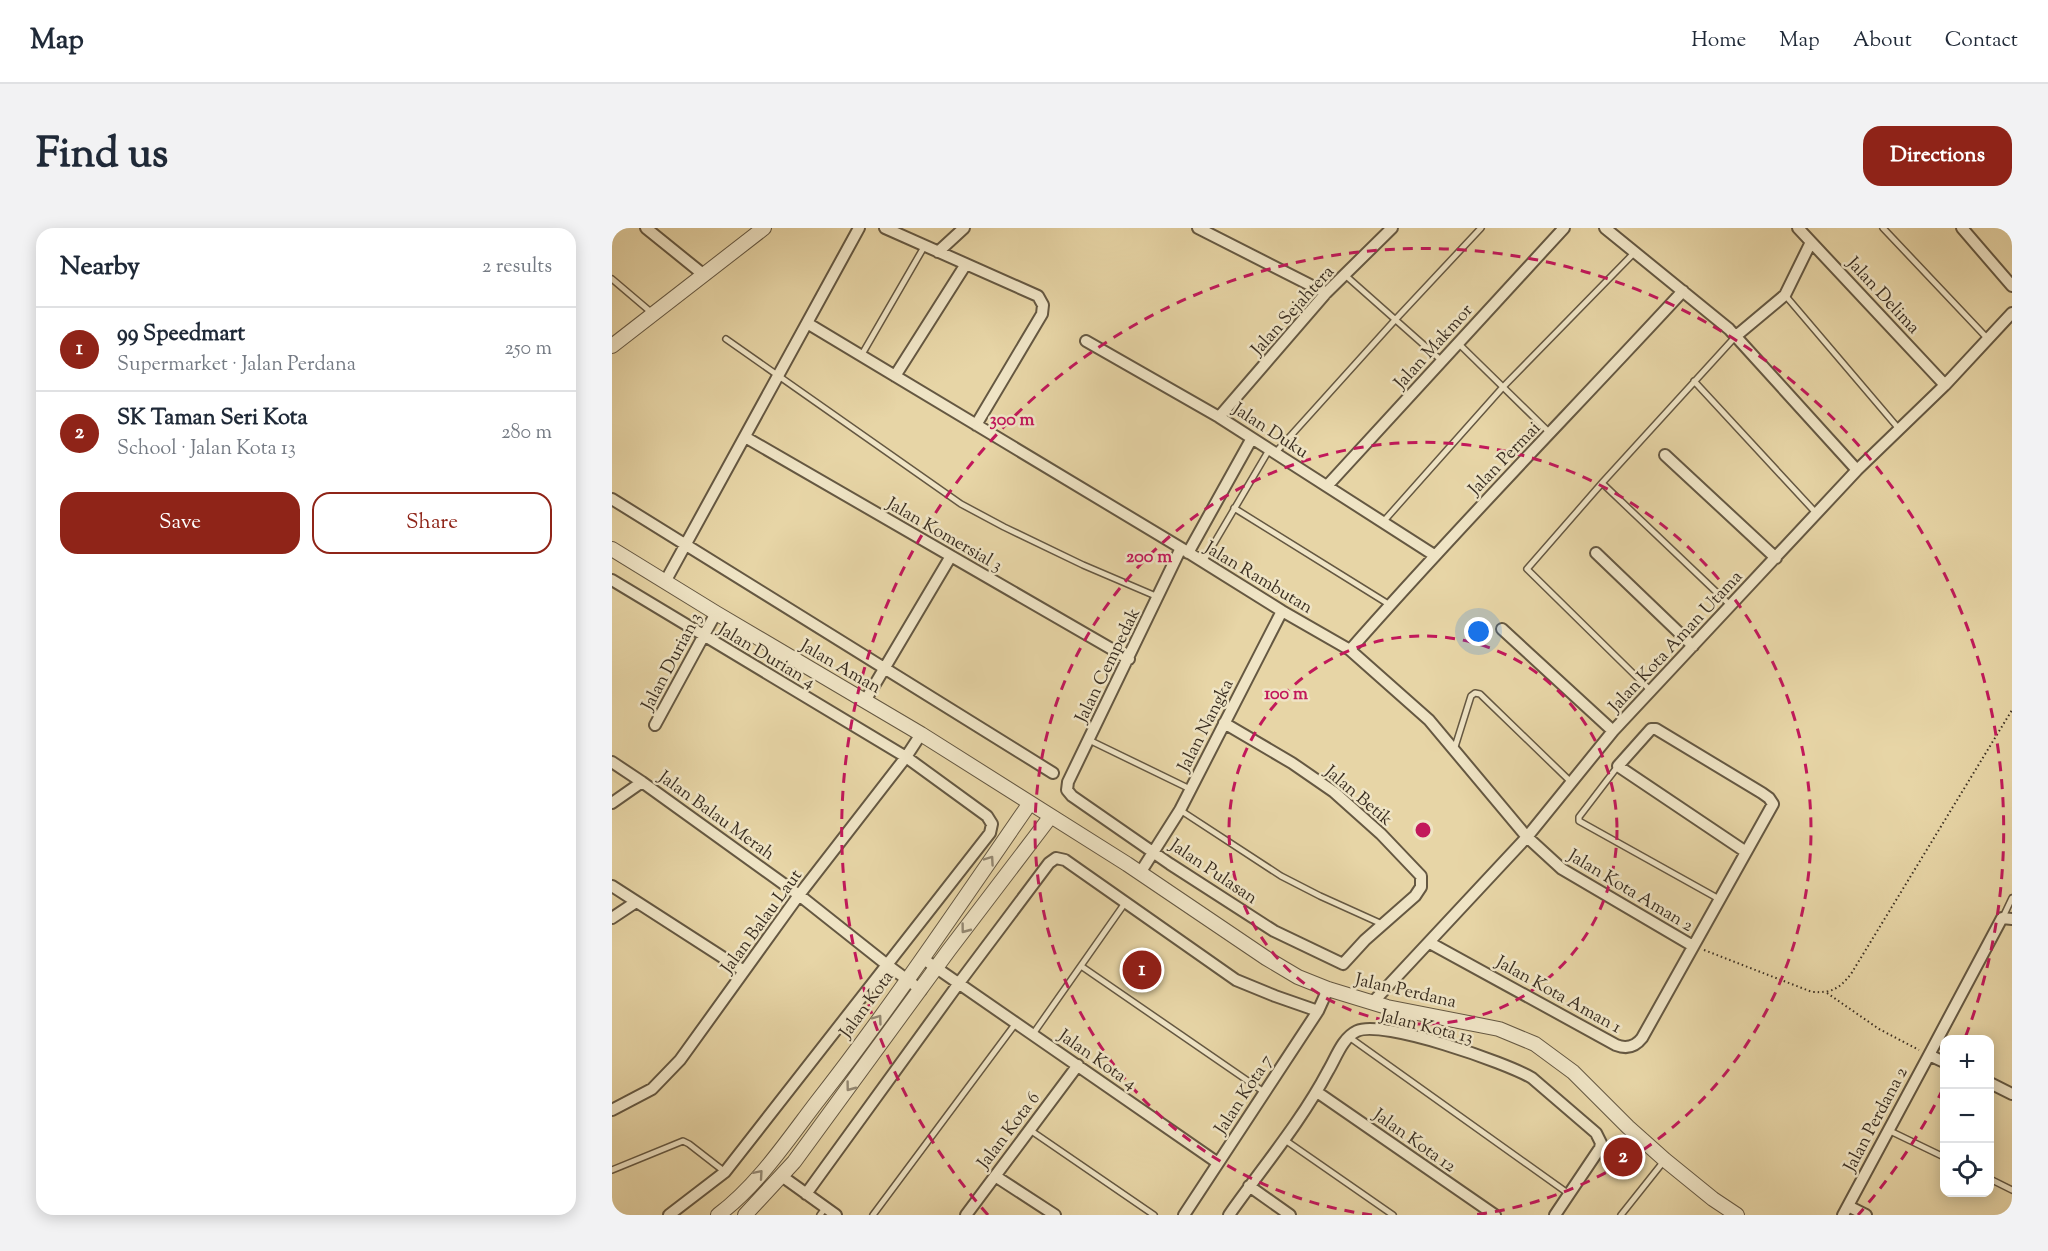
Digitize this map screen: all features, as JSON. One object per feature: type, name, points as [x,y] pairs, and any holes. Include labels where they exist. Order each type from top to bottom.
[{"type":"street","points":[[646,228],[704,275]]},
{"type":"street","points":[[612,346],[764,228]]},
{"type":"street","points":[[665,582],[859,228]]},
{"type":"street","points":[[885,228],[924,247],[944,246],[964,228]]},
{"type":"street","points":[[1198,228],[1326,294]]},
{"type":"street","name":"Jalan Sejahtera","points":[[1219,417],[1326,294],[1392,228]]},
{"type":"street","name":"Jalan Makmor","points":[[1327,486],[1564,228]]},
{"type":"street","points":[[1605,228],[1716,317],[1736,336],[1857,470]]},
{"type":"street","name":"Jalan Delima","points":[[1798,228],[1945,385]]},
{"type":"street","points":[[1962,228],[2012,286]]},
{"type":"street","points":[[1736,336],[1785,295],[1811,242]]},
{"type":"street","points":[[944,246],[966,264],[1038,296],[1043,305],[1042,314],[976,425]]},
{"type":"street","points":[[894,376],[966,264]]},
{"type":"street","name":"Jalan Permai","points":[[1350,650],[1434,555],[1551,434],[1683,291]]},
{"type":"street","name":"Jalan Kota Aman Utama","points":[[1373,1002],[1527,837],[1613,731],[1857,470],[1945,385],[2012,313]]},
{"type":"street","name":"Jalan Rambutan","points":[[807,323],[1185,550],[1281,611],[1350,650],[1415,706],[1455,750],[1527,837]]},
{"type":"street","name":"Jalan Duku","points":[[1086,341],[1273,450],[1434,555]]},
{"type":"street","name":"Jalan Komersial 3","points":[[745,437],[1129,659]]},
{"type":"street","name":"Jalan Cempedak","points":[[1072,796],[1067,790],[1068,782],[1158,597],[1252,438]]},
{"type":"street","points":[[1665,455],[1776,558]]},
{"type":"street","points":[[612,499],[1053,773]]},
{"type":"street","name":"Jalan Aman","points":[[612,549],[921,734],[1051,816]]},
{"type":"street","points":[[1596,553],[1693,646]]},
{"type":"street","points":[[865,701],[951,556]]},
{"type":"street","name":"Jalan Durian 4","points":[[613,583],[906,757],[991,819],[992,829],[725,1172],[669,1215]]},
{"type":"street","name":"Jalan Nangka","points":[[1140,873],[1180,810],[1281,611]]},
{"type":"street","name":"Jalan Durian 3","points":[[655,725],[716,613]]},
{"type":"street","points":[[1502,629],[1613,731]]},
{"type":"street","name":"Jalan Betik","points":[[1224,723],[1292,763],[1334,792],[1418,871],[1422,881],[1418,892],[1365,940],[1343,964]]},
{"type":"street","points":[[1693,946],[1719,899],[1746,852],[1773,804],[1762,793],[1653,728],[1617,766],[1746,852]]},
{"type":"street","name":"Jalan Balau Laut","points":[[612,1110],[652,1089],[680,1060],[799,895],[906,757],[921,734]]},
{"type":"street","name":"Jalan Balau Merah","points":[[612,762],[799,895],[921,990]]},
{"type":"street","points":[[612,803],[642,782]]},
{"type":"street","name":"Jalan Pulasan","points":[[1072,796],[1170,864],[1274,931],[1343,964]]},
{"type":"street","name":"Jalan Kota","points":[[718,1215],[737,1199],[771,1161],[836,1077],[1030,803]]},
{"type":"street","name":"Jalan Kota","points":[[745,1215],[783,1177],[1051,816]]},
{"type":"street","name":"Jalan Perdana","points":[[1051,816],[1298,977],[1328,989],[1373,1002],[1499,1029],[1535,1044],[1573,1072],[1665,1160],[1713,1199],[1737,1215]]},
{"type":"street","name":"Jalan Kota Aman 2","points":[[1527,837],[1569,875],[1693,946]]},
{"type":"street","points":[[806,1194],[959,983],[1053,860],[1061,858],[1065,860],[1236,980],[1317,1011]]},
{"type":"street","points":[[612,886],[744,971]]},
{"type":"street","points":[[612,918],[636,902]]},
{"type":"street","points":[[1929,1055],[2007,918]]},
{"type":"street","name":"Jalan Kota Aman 1","points":[[1430,943],[1616,1045],[1627,1048],[1642,1038],[1693,946]]},
{"type":"street","name":"Jalan Kota 4","points":[[922,958],[1218,1163]]},
{"type":"street","name":"Jalan Kota 7","points":[[1184,1215],[1317,1011],[1328,989]]},
{"type":"street","name":"Jalan Kota 13","points":[[1349,1037],[1359,1029],[1375,1028],[1403,1033],[1477,1055],[1532,1078],[1596,1133],[1601,1143],[1597,1153],[1569,1194]]},
{"type":"street","points":[[1229,1215],[1317,1092],[1349,1037]]},
{"type":"street","name":"Jalan Perdana 2","points":[[1845,1210],[1929,1055],[1940,1060]]},
{"type":"street","name":"Jalan Kota 6","points":[[966,1215],[1078,1065]]},
{"type":"street","points":[[1994,1085],[2012,1094]]},
{"type":"street","name":"Jalan Kota 12","points":[[1317,1092],[1495,1215]]},
{"type":"street","points":[[995,1176],[1055,1215]]},
{"type":"street","points":[[783,1177],[806,1194],[823,1211],[836,1215]]},
{"type":"street","points":[[1249,1186],[1290,1215]]},
{"type":"street","points":[[1555,1215],[1569,1194]]},
{"type":"street","points":[[1845,1210],[1866,1215]]},
{"type":"lane","points":[[1203,562],[1234,508],[1273,450],[1481,228]]},
{"type":"lane","points":[[1883,228],[1988,338]]},
{"type":"lane","points":[[861,356],[924,247]]},
{"type":"lane","points":[[1383,522],[1503,387],[1635,252]]},
{"type":"lane","points":[[1345,275],[1442,362]]},
{"type":"lane","points":[[612,279],[653,314]]},
{"type":"lane","points":[[1785,295],[1899,429]]},
{"type":"lane","points":[[1651,691],[1527,571],[1528,567],[1602,483],[1736,336]]},
{"type":"lane","points":[[726,339],[961,504],[1083,565],[1158,597]]},
{"type":"lane","points":[[1458,343],[1551,434]]},
{"type":"lane","points":[[1694,381],[1816,514]]},
{"type":"lane","points":[[1602,483],[1731,606]]},
{"type":"lane","points":[[1234,508],[1390,605]]},
{"type":"lane","points":[[1455,750],[1471,696],[1475,693],[1480,694],[1571,782]]},
{"type":"lane","points":[[1089,740],[1190,789]]},
{"type":"lane","points":[[1617,766],[1579,817],[1579,821],[1719,899]]},
{"type":"lane","points":[[1180,810],[1281,876],[1383,925]]},
{"type":"lane","points":[[2007,918],[2012,898]]},
{"type":"lane","points":[[1033,1034],[1126,902]]},
{"type":"lane","points":[[1081,966],[1264,1092]]},
{"type":"lane","points":[[873,1215],[1016,1023]]},
{"type":"lane","points":[[1349,1037],[1569,1194]]},
{"type":"lane","points":[[1029,1130],[1154,1215]]},
{"type":"lane","points":[[1888,1130],[1940,1155]]},
{"type":"lane","points":[[1283,1139],[1393,1215]]},
{"type":"lane","points":[[612,1170],[683,1141],[725,1172]]},
{"type":"lane","points":[[1621,1215],[1665,1160]]},
{"type":"lane","points":[[1994,1181],[2012,1190]]},
{"type":"path","points":[[1693,946],[1812,993],[1827,993],[1841,986],[1851,974],[2012,710]]},
{"type":"path","points":[[1827,993],[1879,1029],[1929,1055]]},
{"type":"place","name":"99 Speedmart","points":[[1142,970]]},
{"type":"place","name":"SK Taman Seri Kota","points":[[1623,1157]]}]
